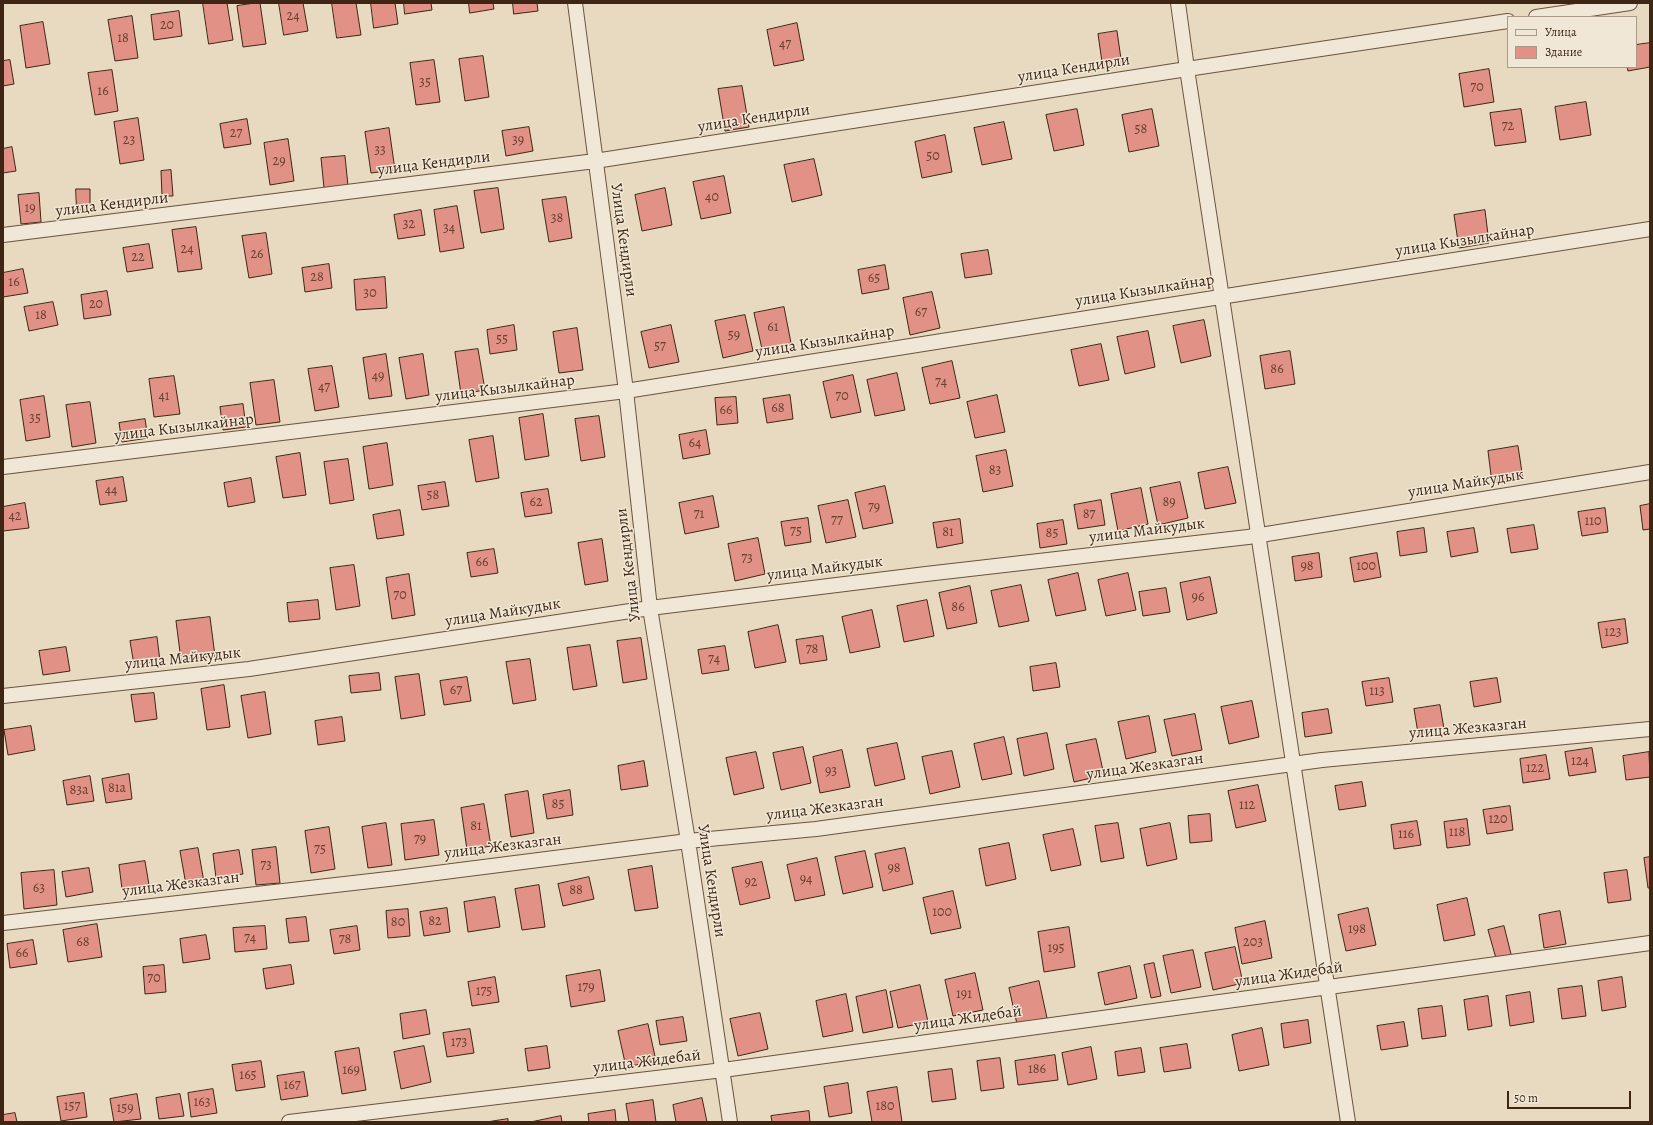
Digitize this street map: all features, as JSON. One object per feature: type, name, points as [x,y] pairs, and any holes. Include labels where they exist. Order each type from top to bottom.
[{"type":"street","name":"Улица Кендирли","points":[[575,3],[626,391],[650,608],[688,841],[730,1122]]},
{"type":"street","points":[[1178,3],[1292,764],[1348,1122]]},
{"type":"street","points":[[1543,16],[1630,3]]},
{"type":"street","name":"улица Кендирли","points":[[3,235],[595,161],[1187,69],[1507,21]]},
{"type":"street","name":"улица Кызылкайнар","points":[[3,467],[626,391],[1650,229]]},
{"type":"street","name":"улица Майкудык","points":[[3,696],[249,669],[650,608],[1258,535],[1650,472]]},
{"type":"street","name":"улица Жезказган","points":[[3,923],[397,878],[688,841],[816,829],[1322,760],[1650,729]]},
{"type":"street","name":"улица Жидебай","points":[[289,1122],[723,1070],[1650,943]]},
{"type":"building","points":[[203,3],[227,3],[233,40],[209,44]]},
{"type":"building","points":[[260,3],[266,44],[243,47],[237,6]]},
{"type":"building","points":[[279,3],[303,3],[308,31],[284,35]]},
{"type":"building","points":[[332,3],[356,3],[361,35],[337,38]]},
{"type":"building","points":[[371,3],[395,3],[398,24],[374,28]]},
{"type":"building","points":[[404,3],[431,3],[432,10],[405,14]]},
{"type":"building","points":[[469,3],[493,3],[494,9],[470,13]]},
{"type":"building","points":[[513,3],[537,3],[538,11],[514,14]]},
{"type":"building","points":[[179,11],[182,36],[154,40],[151,15]]},
{"type":"building","points":[[132,16],[138,58],[115,61],[108,20]]},
{"type":"building","points":[[43,22],[50,64],[26,68],[20,26]]},
{"type":"building","points":[[797,23],[804,60],[774,66],[767,30]]},
{"type":"building","points":[[1117,31],[1122,66],[1103,69],[1098,34]]},
{"type":"building","points":[[1650,43],[1650,67],[1628,71],[1627,68],[1637,68],[1637,45]]},
{"type":"building","points":[[483,56],[489,97],[465,101],[459,59]]},
{"type":"building","points":[[10,60],[14,84],[3,86],[3,61]]},
{"type":"building","points":[[434,60],[440,102],[416,105],[410,63]]},
{"type":"building","points":[[1489,69],[1494,102],[1464,107],[1459,74]]},
{"type":"building","points":[[112,70],[118,111],[95,115],[88,73]]},
{"type":"building","points":[[742,86],[749,127],[725,131],[718,89]]},
{"type":"building","points":[[1586,102],[1591,135],[1560,140],[1555,107]]},
{"type":"building","points":[[1077,109],[1084,145],[1054,151],[1046,115]]},
{"type":"building","points":[[1152,109],[1159,146],[1129,152],[1122,115]]},
{"type":"building","points":[[1521,109],[1526,142],[1495,146],[1490,113]]},
{"type":"building","points":[[138,118],[144,160],[120,164],[114,122]]},
{"type":"building","points":[[247,119],[251,144],[224,148],[220,124]]},
{"type":"building","points":[[1004,122],[1012,159],[982,165],[974,128]]},
{"type":"building","points":[[529,127],[533,151],[506,156],[502,131]]},
{"type":"building","points":[[389,128],[395,170],[371,173],[365,132]]},
{"type":"building","points":[[945,135],[952,172],[922,178],[915,142]]},
{"type":"building","points":[[288,139],[294,181],[270,185],[264,143]]},
{"type":"building","points":[[12,147],[16,171],[3,173],[3,149]]},
{"type":"building","points":[[345,156],[348,186],[324,188],[321,158]]},
{"type":"building","points":[[814,159],[822,195],[792,202],[784,165]]},
{"type":"building","points":[[171,170],[173,196],[162,196],[161,171]]},
{"type":"building","points":[[724,176],[731,213],[701,219],[693,182]]},
{"type":"building","points":[[498,188],[504,229],[481,233],[474,191]]},
{"type":"building","points":[[665,188],[672,225],[642,231],[635,195]]},
{"type":"building","points":[[76,189],[90,189],[90,209],[77,210]]},
{"type":"building","points":[[39,193],[41,222],[21,224],[18,195]]},
{"type":"building","points":[[566,197],[572,238],[549,242],[542,200]]},
{"type":"building","points":[[457,206],[464,248],[440,252],[434,210]]},
{"type":"building","points":[[421,210],[425,235],[398,239],[394,215]]},
{"type":"building","points":[[1485,210],[1489,243],[1459,248],[1454,215]]},
{"type":"building","points":[[196,227],[202,269],[178,272],[172,230]]},
{"type":"building","points":[[266,233],[272,274],[249,278],[242,236]]},
{"type":"building","points":[[149,244],[153,268],[127,272],[123,248]]},
{"type":"building","points":[[988,250],[992,274],[965,278],[961,254]]},
{"type":"building","points":[[329,264],[332,288],[305,292],[302,268]]},
{"type":"building","points":[[885,265],[889,289],[862,294],[858,270]]},
{"type":"building","points":[[23,269],[28,293],[3,297],[3,273]]},
{"type":"building","points":[[385,277],[387,308],[356,310],[354,280]]},
{"type":"building","points":[[107,291],[111,315],[84,319],[81,295]]},
{"type":"building","points":[[932,292],[940,328],[910,335],[903,298]]},
{"type":"building","points":[[53,302],[58,325],[29,331],[24,307]]},
{"type":"building","points":[[784,307],[791,343],[762,349],[754,313]]},
{"type":"building","points":[[745,315],[753,351],[723,358],[715,321]]},
{"type":"building","points":[[1204,320],[1211,356],[1181,363],[1173,326]]},
{"type":"building","points":[[514,325],[517,350],[490,354],[487,330]]},
{"type":"building","points":[[671,325],[679,362],[649,368],[641,332]]},
{"type":"building","points":[[577,328],[583,370],[559,373],[553,332]]},
{"type":"building","points":[[1148,331],[1155,367],[1125,374],[1117,337]]},
{"type":"building","points":[[1101,344],[1109,380],[1079,386],[1071,350]]},
{"type":"building","points":[[478,349],[485,390],[461,394],[455,352]]},
{"type":"building","points":[[1290,351],[1295,384],[1265,389],[1260,356]]},
{"type":"building","points":[[386,354],[392,396],[369,399],[363,358]]},
{"type":"building","points":[[423,354],[429,395],[406,399],[399,358]]},
{"type":"building","points":[[952,361],[960,398],[930,404],[922,368]]},
{"type":"building","points":[[332,366],[339,407],[315,411],[308,369]]},
{"type":"building","points":[[897,373],[905,410],[875,416],[867,380]]},
{"type":"building","points":[[853,375],[861,412],[831,418],[823,382]]},
{"type":"building","points":[[174,376],[180,414],[154,417],[149,379]]},
{"type":"building","points":[[274,380],[280,422],[256,425],[250,383]]},
{"type":"building","points":[[790,395],[793,419],[767,423],[763,399]]},
{"type":"building","points":[[997,395],[1005,432],[975,438],[967,402]]},
{"type":"building","points":[[44,396],[50,437],[26,441],[20,400]]},
{"type":"building","points":[[736,397],[738,423],[717,425],[715,398]]},
{"type":"building","points":[[90,402],[96,443],[72,447],[66,405]]},
{"type":"building","points":[[243,404],[246,427],[223,430],[220,407]]},
{"type":"building","points":[[543,414],[549,456],[525,460],[519,418]]},
{"type":"building","points":[[599,416],[605,457],[581,461],[575,419]]},
{"type":"building","points":[[145,419],[148,438],[122,442],[119,423]]},
{"type":"building","points":[[706,430],[710,454],[683,459],[679,435]]},
{"type":"building","points":[[493,436],[499,478],[476,482],[469,440]]},
{"type":"building","points":[[387,443],[393,485],[369,489],[363,447]]},
{"type":"building","points":[[1518,446],[1523,479],[1492,483],[1488,451]]},
{"type":"building","points":[[1006,450],[1013,486],[983,492],[976,456]]},
{"type":"building","points":[[300,453],[306,495],[283,498],[276,457]]},
{"type":"building","points":[[348,459],[354,500],[330,504],[324,462]]},
{"type":"building","points":[[1228,467],[1236,503],[1205,509],[1198,473]]},
{"type":"building","points":[[123,477],[127,501],[100,505],[96,481]]},
{"type":"building","points":[[251,478],[255,502],[228,507],[224,483]]},
{"type":"building","points":[[445,482],[449,506],[422,510],[418,486]]},
{"type":"building","points":[[1180,482],[1188,518],[1158,525],[1150,488]]},
{"type":"building","points":[[885,486],[893,523],[863,529],[855,493]]},
{"type":"building","points":[[1141,488],[1148,524],[1118,531],[1111,494]]},
{"type":"building","points":[[548,489],[552,513],[525,517],[521,493]]},
{"type":"building","points":[[713,496],[719,527],[685,534],[679,503]]},
{"type":"building","points":[[848,500],[856,537],[826,543],[818,506]]},
{"type":"building","points":[[1101,500],[1105,525],[1078,529],[1074,505]]},
{"type":"building","points":[[25,503],[29,528],[3,531],[3,507]]},
{"type":"building","points":[[1650,504],[1650,529],[1643,530],[1640,506]]},
{"type":"building","points":[[1605,508],[1608,532],[1582,536],[1578,512]]},
{"type":"building","points":[[400,510],[404,535],[377,539],[373,515]]},
{"type":"building","points":[[808,518],[811,542],[785,546],[781,522]]},
{"type":"building","points":[[960,519],[963,543],[937,548],[933,523]]},
{"type":"building","points":[[1063,520],[1067,544],[1040,548],[1037,524]]},
{"type":"building","points":[[1534,525],[1538,549],[1511,553],[1507,529]]},
{"type":"building","points":[[1424,528],[1427,552],[1400,556],[1397,532]]},
{"type":"building","points":[[1474,528],[1478,552],[1451,557],[1447,532]]},
{"type":"building","points":[[758,538],[765,574],[735,581],[728,544]]},
{"type":"building","points":[[602,539],[608,581],[585,585],[578,543]]},
{"type":"building","points":[[494,549],[498,573],[471,577],[467,553]]},
{"type":"building","points":[[1319,553],[1322,577],[1295,581],[1292,557]]},
{"type":"building","points":[[1377,553],[1381,577],[1354,582],[1350,558]]},
{"type":"building","points":[[354,565],[360,606],[336,610],[330,568]]},
{"type":"building","points":[[1078,573],[1086,610],[1056,616],[1048,580]]},
{"type":"building","points":[[1128,573],[1136,610],[1106,616],[1098,580]]},
{"type":"building","points":[[409,574],[415,615],[392,619],[386,578]]},
{"type":"building","points":[[1210,577],[1217,613],[1187,620],[1180,583]]},
{"type":"building","points":[[1021,585],[1029,621],[999,627],[991,591]]},
{"type":"building","points":[[970,586],[977,623],[947,629],[939,593]]},
{"type":"building","points":[[1166,588],[1170,612],[1143,616],[1139,592]]},
{"type":"building","points":[[318,600],[320,619],[289,622],[287,603]]},
{"type":"building","points":[[927,600],[934,636],[904,642],[897,606]]},
{"type":"building","points":[[872,610],[880,647],[850,653],[842,617]]},
{"type":"building","points":[[210,617],[215,656],[181,660],[176,621]]},
{"type":"building","points":[[1625,619],[1628,643],[1602,648],[1598,623]]},
{"type":"building","points":[[778,625],[786,662],[755,668],[748,632]]},
{"type":"building","points":[[823,636],[827,660],[800,664],[796,640]]},
{"type":"building","points":[[157,637],[160,661],[134,665],[130,641]]},
{"type":"building","points":[[641,638],[647,679],[623,683],[617,641]]},
{"type":"building","points":[[590,645],[597,686],[573,690],[567,648]]},
{"type":"building","points":[[725,646],[729,670],[702,674],[698,650]]},
{"type":"building","points":[[66,647],[70,671],[43,675],[39,651]]},
{"type":"building","points":[[530,659],[536,700],[513,704],[506,662]]},
{"type":"building","points":[[1056,663],[1060,687],[1033,691],[1030,667]]},
{"type":"building","points":[[379,673],[381,690],[351,693],[349,676]]},
{"type":"building","points":[[419,674],[425,715],[401,719],[395,677]]},
{"type":"building","points":[[467,677],[471,701],[444,705],[440,681]]},
{"type":"building","points":[[1389,678],[1393,702],[1366,706],[1362,682]]},
{"type":"building","points":[[1497,678],[1501,702],[1474,707],[1470,682]]},
{"type":"building","points":[[224,685],[230,727],[207,730],[201,689]]},
{"type":"building","points":[[265,692],[271,734],[248,738],[241,696]]},
{"type":"building","points":[[154,693],[157,719],[135,722],[131,695]]},
{"type":"building","points":[[1252,701],[1259,737],[1229,744],[1221,707]]},
{"type":"building","points":[[1440,705],[1444,729],[1418,733],[1414,709]]},
{"type":"building","points":[[1328,709],[1332,733],[1305,737],[1302,713]]},
{"type":"building","points":[[1195,714],[1202,750],[1172,756],[1164,720]]},
{"type":"building","points":[[1149,716],[1156,752],[1126,759],[1118,722]]},
{"type":"building","points":[[342,717],[345,741],[318,745],[315,721]]},
{"type":"building","points":[[31,726],[35,750],[8,755],[4,730]]},
{"type":"building","points":[[1047,733],[1054,769],[1024,776],[1017,739]]},
{"type":"building","points":[[1004,737],[1012,774],[982,780],[974,744]]},
{"type":"building","points":[[1096,739],[1104,775],[1074,782],[1066,745]]},
{"type":"building","points":[[897,743],[905,779],[875,786],[867,749]]},
{"type":"building","points":[[803,747],[811,783],[781,790],[773,753]]},
{"type":"building","points":[[1592,748],[1596,772],[1569,776],[1565,752]]},
{"type":"building","points":[[842,750],[850,787],[820,793],[813,757]]},
{"type":"building","points":[[952,751],[960,787],[930,794],[922,757]]},
{"type":"building","points":[[756,752],[764,788],[734,795],[726,758]]},
{"type":"building","points":[[1649,752],[1650,777],[1626,780],[1623,756]]},
{"type":"building","points":[[1546,755],[1550,779],[1523,783],[1520,759]]},
{"type":"building","points":[[644,761],[648,786],[621,790],[618,766]]},
{"type":"building","points":[[129,774],[132,799],[106,803],[102,779]]},
{"type":"building","points":[[90,776],[94,801],[67,805],[63,781]]},
{"type":"building","points":[[1362,782],[1366,806],[1339,810],[1335,786]]},
{"type":"building","points":[[1258,785],[1266,821],[1236,828],[1228,791]]},
{"type":"building","points":[[570,790],[573,815],[547,819],[543,795]]},
{"type":"building","points":[[528,791],[534,833],[511,837],[505,795]]},
{"type":"building","points":[[484,804],[491,846],[467,850],[461,808]]},
{"type":"building","points":[[1510,806],[1513,830],[1487,834],[1483,810]]},
{"type":"building","points":[[1210,814],[1212,841],[1190,843],[1188,816]]},
{"type":"building","points":[[1467,819],[1470,845],[1447,848],[1444,822]]},
{"type":"building","points":[[434,820],[439,855],[405,860],[401,824]]},
{"type":"building","points":[[1417,821],[1421,845],[1394,849],[1391,825]]},
{"type":"building","points":[[386,823],[392,865],[368,868],[362,827]]},
{"type":"building","points":[[1118,823],[1124,858],[1101,862],[1095,826]]},
{"type":"building","points":[[1170,823],[1177,859],[1147,866],[1140,829]]},
{"type":"building","points":[[329,827],[335,869],[311,873],[305,831]]},
{"type":"building","points":[[1073,829],[1081,865],[1051,871],[1043,835]]},
{"type":"building","points":[[1009,843],[1016,879],[986,886],[979,849]]},
{"type":"building","points":[[276,847],[280,883],[256,885],[252,850]]},
{"type":"building","points":[[198,848],[204,882],[186,885],[180,851]]},
{"type":"building","points":[[905,848],[913,884],[883,891],[875,854]]},
{"type":"building","points":[[239,850],[243,874],[216,878],[213,854]]},
{"type":"building","points":[[865,851],[873,887],[843,894],[835,857]]},
{"type":"building","points":[[1650,857],[1650,888],[1648,888],[1644,858]]},
{"type":"building","points":[[817,858],[825,895],[795,901],[787,865]]},
{"type":"building","points":[[145,861],[149,885],[122,889],[119,865]]},
{"type":"building","points":[[762,862],[770,898],[740,905],[732,868]]},
{"type":"building","points":[[652,866],[658,908],[635,911],[628,870]]},
{"type":"building","points":[[89,868],[93,892],[66,897],[62,872]]},
{"type":"building","points":[[54,870],[57,905],[24,909],[21,873]]},
{"type":"building","points":[[1627,870],[1631,900],[1608,903],[1604,873]]},
{"type":"building","points":[[589,877],[594,899],[563,906],[558,884]]},
{"type":"building","points":[[539,885],[545,927],[522,930],[515,889]]},
{"type":"building","points":[[953,891],[961,928],[931,934],[923,898]]},
{"type":"building","points":[[495,897],[500,927],[468,932],[464,902]]},
{"type":"building","points":[[1467,898],[1475,935],[1444,941],[1437,905]]},
{"type":"building","points":[[447,908],[450,932],[424,936],[420,912]]},
{"type":"building","points":[[1368,908],[1376,945],[1346,951],[1338,915]]},
{"type":"building","points":[[408,909],[410,936],[388,938],[386,911]]},
{"type":"building","points":[[1560,911],[1566,944],[1544,948],[1539,915]]},
{"type":"building","points":[[306,917],[309,941],[289,943],[286,919]]},
{"type":"building","points":[[1265,921],[1272,958],[1242,964],[1235,928]]},
{"type":"building","points":[[97,924],[102,957],[68,962],[63,930]]},
{"type":"building","points":[[265,926],[267,949],[235,952],[233,928]]},
{"type":"building","points":[[357,926],[360,950],[334,954],[330,930]]},
{"type":"building","points":[[1504,926],[1512,958],[1497,962],[1488,930]]},
{"type":"building","points":[[1069,927],[1075,967],[1044,972],[1038,932]]},
{"type":"building","points":[[206,935],[210,959],[183,963],[180,939]]},
{"type":"building","points":[[33,940],[37,964],[10,968],[7,944]]},
{"type":"building","points":[[1235,947],[1243,983],[1213,990],[1205,953]]},
{"type":"building","points":[[1193,950],[1201,987],[1171,993],[1163,956]]},
{"type":"building","points":[[1154,963],[1161,996],[1151,998],[1144,965]]},
{"type":"building","points":[[164,965],[166,992],[145,994],[143,967]]},
{"type":"building","points":[[291,965],[294,984],[266,989],[263,969]]},
{"type":"building","points":[[1130,966],[1137,998],[1105,1005],[1098,973]]},
{"type":"building","points":[[600,970],[605,1001],[571,1007],[566,976]]},
{"type":"building","points":[[975,973],[983,1010],[953,1016],[945,980]]},
{"type":"building","points":[[495,977],[499,1002],[472,1006],[468,982]]},
{"type":"building","points":[[1622,977],[1626,1007],[1602,1011],[1598,981]]},
{"type":"building","points":[[1039,981],[1047,1018],[1017,1024],[1009,988]]},
{"type":"building","points":[[920,985],[928,1022],[898,1028],[890,992]]},
{"type":"building","points":[[1582,986],[1586,1016],[1562,1019],[1558,989]]},
{"type":"building","points":[[886,990],[893,1027],[863,1033],[856,997]]},
{"type":"building","points":[[1530,992],[1534,1022],[1510,1026],[1506,996]]},
{"type":"building","points":[[846,994],[853,1031],[823,1037],[816,1001]]},
{"type":"building","points":[[1488,996],[1492,1026],[1468,1030],[1464,1000]]},
{"type":"building","points":[[1442,1006],[1446,1036],[1422,1039],[1418,1009]]},
{"type":"building","points":[[426,1010],[430,1034],[403,1039],[400,1014]]},
{"type":"building","points":[[760,1013],[768,1049],[738,1056],[730,1019]]},
{"type":"building","points":[[683,1017],[687,1041],[660,1045],[656,1021]]},
{"type":"building","points":[[1308,1020],[1311,1043],[1284,1048],[1281,1024]]},
{"type":"building","points":[[1404,1022],[1408,1046],[1381,1050],[1377,1026]]},
{"type":"building","points":[[648,1024],[656,1061],[626,1067],[618,1031]]},
{"type":"building","points":[[1262,1028],[1269,1065],[1239,1071],[1232,1035]]},
{"type":"building","points":[[470,1029],[474,1053],[447,1057],[443,1033]]},
{"type":"building","points":[[1187,1044],[1191,1068],[1164,1072],[1160,1048]]},
{"type":"building","points":[[424,1046],[431,1082],[401,1089],[394,1052]]},
{"type":"building","points":[[547,1046],[550,1068],[528,1071],[525,1049]]},
{"type":"building","points":[[1091,1047],[1097,1079],[1068,1085],[1062,1053]]},
{"type":"building","points":[[359,1048],[366,1090],[342,1094],[335,1052]]},
{"type":"building","points":[[1141,1048],[1145,1072],[1118,1076],[1115,1052]]},
{"type":"building","points":[[1055,1055],[1058,1080],[1018,1085],[1015,1061]]},
{"type":"building","points":[[1000,1058],[1004,1088],[981,1091],[977,1061]]},
{"type":"building","points":[[261,1061],[265,1087],[236,1091],[232,1065]]},
{"type":"building","points":[[952,1069],[956,1099],[932,1102],[928,1072]]},
{"type":"building","points":[[304,1072],[308,1096],[281,1100],[277,1076]]},
{"type":"building","points":[[848,1083],[852,1113],[829,1117],[824,1087]]},
{"type":"building","points":[[897,1087],[902,1122],[872,1122],[867,1092]]},
{"type":"building","points":[[213,1089],[217,1113],[191,1117],[188,1093]]},
{"type":"building","points":[[84,1093],[87,1117],[61,1121],[57,1097]]},
{"type":"building","points":[[137,1094],[141,1119],[114,1122],[110,1099]]},
{"type":"building","points":[[180,1094],[184,1116],[159,1119],[156,1098]]},
{"type":"building","points":[[702,1098],[707,1122],[676,1122],[673,1105]]},
{"type":"building","points":[[653,1100],[656,1122],[629,1122],[626,1104]]},
{"type":"building","points":[[615,1110],[616,1122],[589,1122],[588,1114]]},
{"type":"building","points":[[809,1111],[810,1122],[772,1122],[771,1116]]},
{"type":"building","points":[[15,1113],[17,1122],[3,1122],[3,1115]]},
{"type":"building","points":[[561,1116],[562,1122],[531,1122]]},
{"type":"building","points":[[508,1119],[508,1122],[487,1122]]}]
